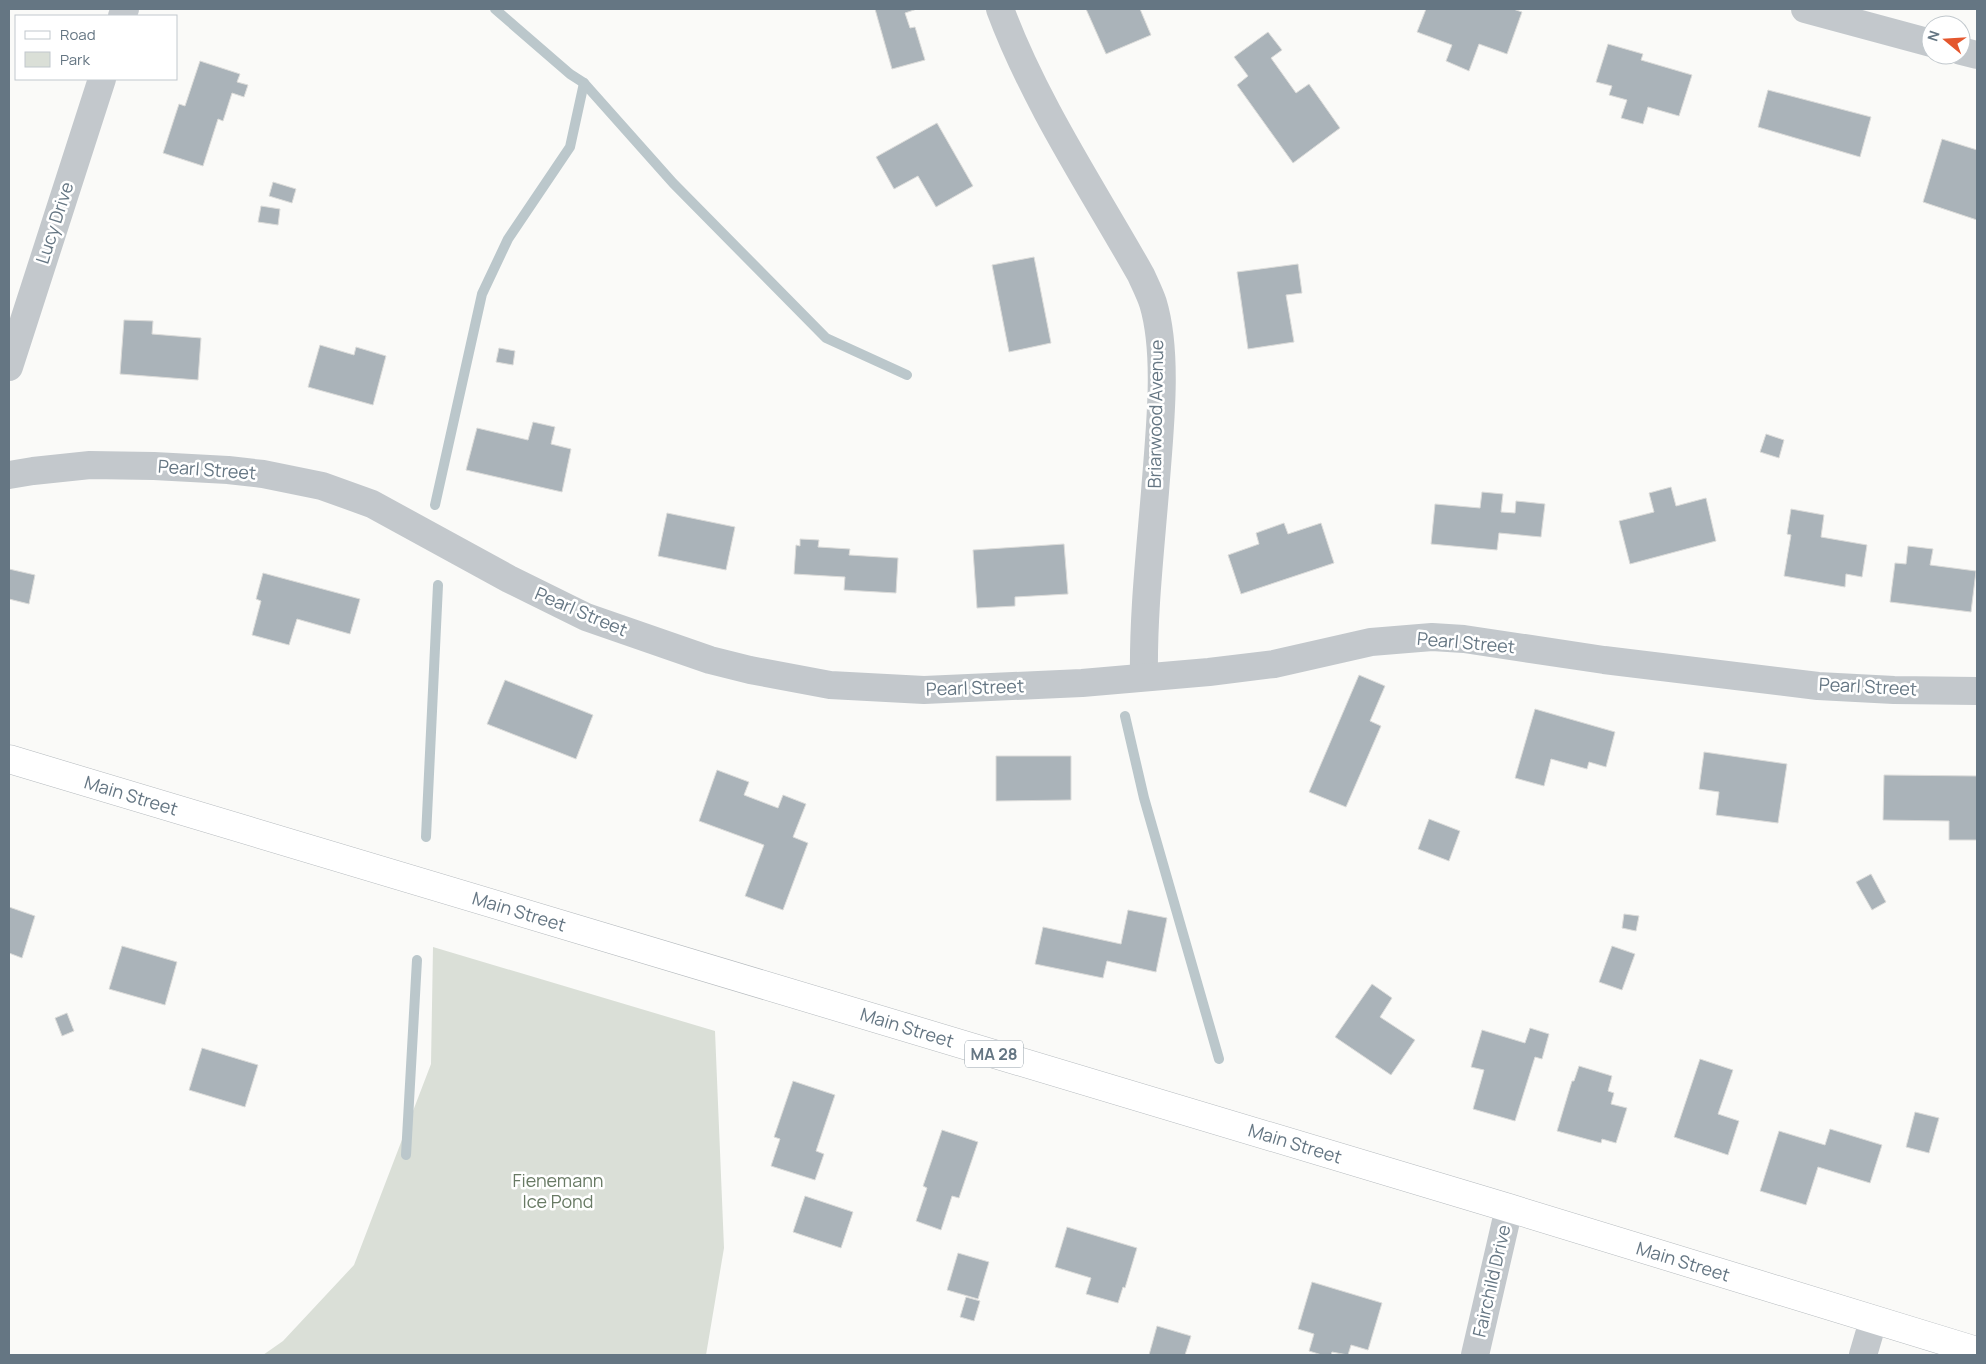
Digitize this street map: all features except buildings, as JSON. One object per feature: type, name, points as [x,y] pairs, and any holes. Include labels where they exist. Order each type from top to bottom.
[{"type":"main road","name":"Main Street","points":[[9,759],[1509,1208],[1977,1352]]},
{"type":"street","name":"Briarwood Avenue","points":[[1000,9],[1014,44],[1047,112],[1141,275],[1153,302],[1161,357],[1160,408],[1146,596],[1144,677]]},
{"type":"street","points":[[1805,9],[1921,40]]},
{"type":"street","name":"Lucy Drive","points":[[9,367],[102,80]]},
{"type":"street","name":"Pearl Street","points":[[9,476],[33,470],[81,466],[154,466],[263,474],[322,486],[372,504],[509,579],[586,617],[710,660],[798,680],[858,687],[924,690],[1021,687],[1209,672],[1274,664],[1371,642],[1432,637],[1464,639],[1623,662],[1818,686],[1894,690],[1977,691]]},
{"type":"street","name":"Fairchild Drive","points":[[1475,1355],[1509,1208]]},
{"type":"street","points":[[1862,1355],[1873,1321]]},
{"type":"green space","name":"Fienemann Ice Pond","points":[[433,947],[715,1031],[724,1248],[706,1355],[263,1355],[283,1341],[354,1265],[431,1064]]},
{"type":"waterway","points":[[495,9],[570,74],[584,83],[673,183],[826,338],[907,375]]},
{"type":"waterway","points":[[435,505],[482,294],[508,239],[570,147],[584,83]]},
{"type":"waterway","points":[[426,837],[438,585]]},
{"type":"waterway","points":[[1125,716],[1144,798],[1219,1059]]},
{"type":"waterway","points":[[406,1155],[417,960]]}]
